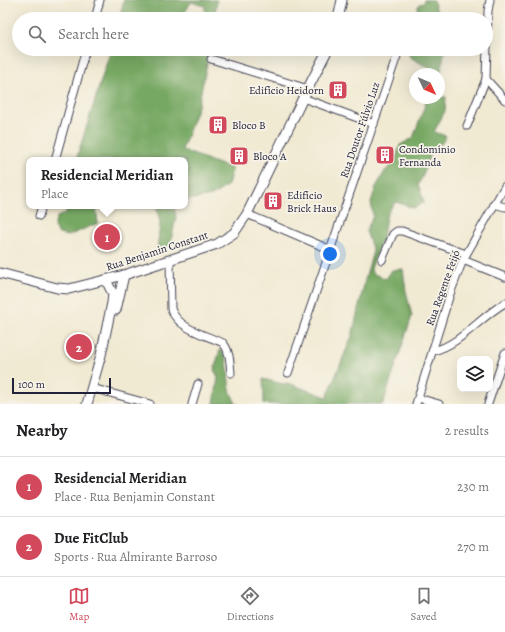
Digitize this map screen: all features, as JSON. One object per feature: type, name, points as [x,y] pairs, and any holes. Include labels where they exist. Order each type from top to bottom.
[{"type":"main road","points":[[339,12],[342,0]]},
{"type":"main road","name":"Rua Benjamin Constant","points":[[0,273],[57,288],[69,289],[124,275],[223,242],[238,229],[247,214],[324,56]]},
{"type":"main road","points":[[101,354],[109,336],[124,275]]},
{"type":"main road","points":[[87,404],[101,354],[112,303],[112,294],[106,280]]},
{"type":"street","points":[[97,12],[100,0]]},
{"type":"street","points":[[488,12],[490,0]]},
{"type":"street","points":[[56,157],[84,56]]},
{"type":"street","name":"Rua Doutor Fúlvio Luz","points":[[288,373],[397,56]]},
{"type":"street","points":[[467,126],[486,79],[487,56]]},
{"type":"street","points":[[211,59],[308,89]]},
{"type":"street","points":[[486,79],[505,100]]},
{"type":"street","points":[[303,98],[374,124]]},
{"type":"street","name":"Rua Regente Feijó","points":[[417,401],[450,294],[464,257],[505,186]]},
{"type":"street","points":[[494,204],[505,207]]},
{"type":"street","points":[[39,216],[41,209]]},
{"type":"street","points":[[247,214],[331,250]]},
{"type":"street","points":[[382,260],[392,234],[397,231],[402,231],[464,257],[505,277]]},
{"type":"street","points":[[170,260],[171,309],[173,315],[186,326],[224,343],[229,356],[231,373]]},
{"type":"street","points":[[433,351],[441,349],[456,339],[505,303]]},
{"type":"street","points":[[488,404],[505,353]]},
{"type":"street","points":[[192,404],[198,384]]},
{"type":"street","points":[[92,388],[150,404]]},
{"type":"street","points":[[417,401],[439,404]]},
{"type":"green space","points":[[124,0],[217,0],[215,12],[206,12],[205,6],[191,2],[185,12],[121,12]]},
{"type":"green space","points":[[424,0],[433,0],[437,12],[416,12],[419,4],[423,3]]},
{"type":"green space","points":[[109,56],[209,56],[198,106],[182,150],[232,169],[228,185],[212,196],[188,200],[188,157],[77,157]]},
{"type":"green space","points":[[410,56],[444,56],[441,68],[429,68]]},
{"type":"green space","points":[[446,97],[445,111],[434,132],[446,136],[429,157],[421,180],[418,184],[424,202],[414,208],[396,202],[392,207],[387,216],[382,239],[371,269],[372,273],[386,279],[392,270],[403,269],[412,316],[383,404],[264,404],[263,379],[283,384],[288,383],[327,397],[352,336],[373,251],[366,231],[373,216],[371,202],[376,187],[385,171],[395,162],[400,145],[413,138],[425,105],[445,104]]},
{"type":"green space","points":[[67,209],[96,209],[98,223],[68,236],[59,234],[54,227],[57,217],[66,213]]},
{"type":"green space","points":[[157,209],[175,209],[176,217],[170,245],[157,251],[160,222]]},
{"type":"green space","points":[[220,350],[226,358],[230,389],[236,404],[214,404],[218,377],[214,370]]},
{"type":"place","name":"Edifício Heidorn","points":[[338,90]]},
{"type":"place","name":"Bloco B","points":[[218,125]]},
{"type":"place","name":"Condomínio Fernanda","points":[[385,155]]},
{"type":"place","name":"Bloco A","points":[[239,156]]},
{"type":"place","name":"Edifício Brick Haus","points":[[273,201]]},
{"type":"place","name":"Residencial Meridian","points":[[107,237]]},
{"type":"place","name":"Due FitClub","points":[[79,347]]}]
